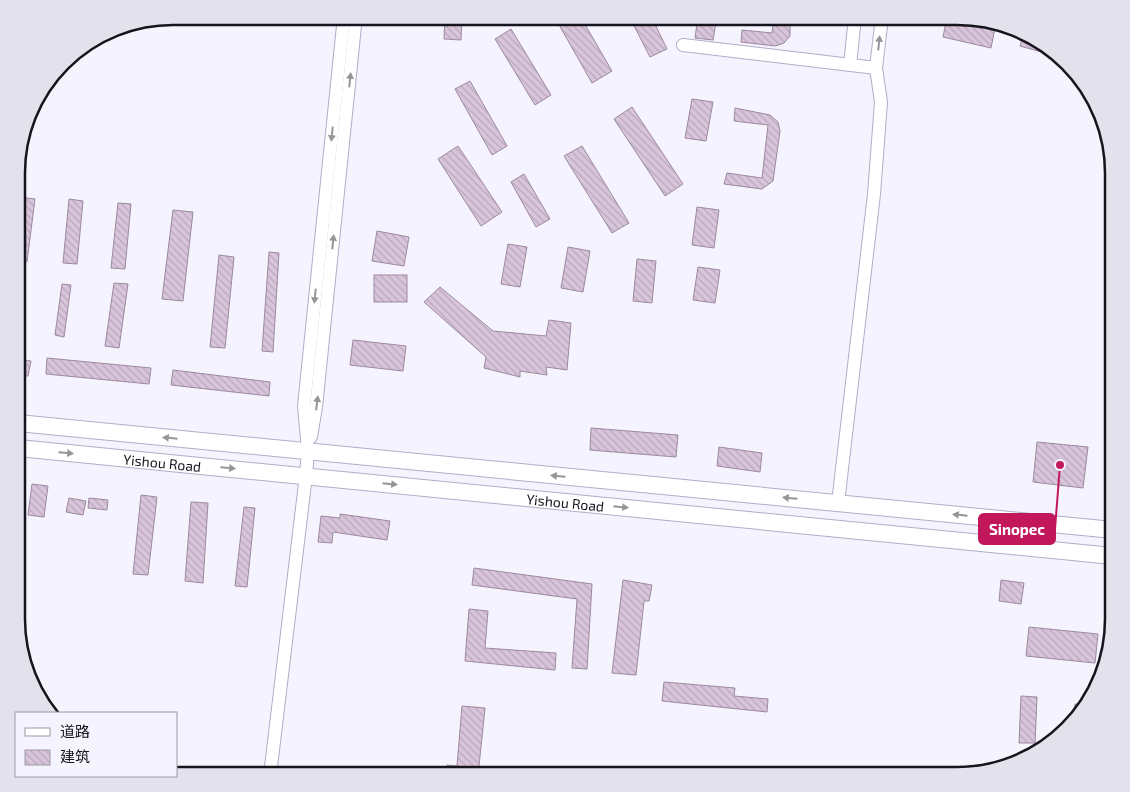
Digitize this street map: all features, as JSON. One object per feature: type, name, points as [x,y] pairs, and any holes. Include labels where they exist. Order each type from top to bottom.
[{"type":"main road","name":"Yishou Road","points":[[25,424],[1105,529]]},
{"type":"main road","name":"Yishou Road","points":[[25,449],[1105,555]]},
{"type":"main road","points":[[981,544],[984,518]]},
{"type":"street","points":[[308,451],[304,406],[343,25]]},
{"type":"street","points":[[271,767],[308,451],[316,407],[355,25]]},
{"type":"street","points":[[850,66],[854,25]]},
{"type":"street","points":[[838,503],[874,194],[881,102],[876,68],[881,25]]},
{"type":"street","points":[[683,45],[876,68]]},
{"type":"building","points":[[445,25],[462,25],[461,40],[444,39]]},
{"type":"building","points":[[559,25],[585,25],[612,71],[592,83]]},
{"type":"building","points":[[634,25],[655,25],[667,49],[650,57]]},
{"type":"building","points":[[697,25],[716,25],[713,40],[695,38]]},
{"type":"building","points":[[773,25],[790,25],[790,36],[784,43],[775,46],[741,42],[742,30],[772,33]]},
{"type":"building","points":[[945,25],[966,25],[995,30],[991,48],[943,37]]},
{"type":"building","points":[[511,29],[551,95],[535,105],[495,39]]},
{"type":"building","points":[[1022,40],[1042,52],[1020,46]]},
{"type":"building","points":[[470,81],[507,146],[492,155],[455,89]]},
{"type":"building","points":[[692,99],[713,102],[706,141],[685,138]]},
{"type":"building","points":[[632,107],[683,184],[665,196],[614,119]]},
{"type":"building","points":[[735,108],[770,115],[778,122],[780,131],[773,181],[762,189],[724,184],[727,173],[762,178],[768,125],[734,121]]},
{"type":"building","points":[[458,146],[502,212],[481,226],[438,159]]},
{"type":"building","points":[[582,146],[629,223],[612,233],[564,156]]},
{"type":"building","points":[[524,174],[550,219],[536,227],[511,182]]},
{"type":"building","points":[[25,198],[35,199],[27,262],[25,262]]},
{"type":"building","points":[[69,199],[83,201],[77,264],[63,263]]},
{"type":"building","points":[[118,203],[131,204],[125,269],[111,268]]},
{"type":"building","points":[[697,207],[719,210],[714,248],[692,245]]},
{"type":"building","points":[[173,210],[193,212],[183,301],[162,299]]},
{"type":"building","points":[[377,231],[409,237],[404,266],[372,261]]},
{"type":"building","points":[[508,244],[527,247],[520,287],[501,284]]},
{"type":"building","points":[[568,247],[590,251],[583,292],[561,288]]},
{"type":"building","points":[[269,252],[279,253],[273,352],[262,351]]},
{"type":"building","points":[[219,255],[234,257],[225,348],[210,347]]},
{"type":"building","points":[[637,259],[656,261],[652,303],[633,301]]},
{"type":"building","points":[[698,267],[720,270],[715,303],[693,300]]},
{"type":"building","points":[[374,275],[407,275],[407,302],[374,302]]},
{"type":"building","points":[[114,283],[128,284],[119,348],[105,346]]},
{"type":"building","points":[[62,284],[71,285],[64,337],[55,335]]},
{"type":"building","points":[[440,287],[493,331],[546,336],[549,320],[571,323],[567,370],[546,367],[547,375],[520,371],[520,377],[484,368],[486,357],[424,302]]},
{"type":"building","points":[[353,340],[406,346],[403,371],[350,365]]},
{"type":"building","points":[[47,358],[151,368],[149,384],[46,374]]},
{"type":"building","points":[[25,360],[31,361],[28,376],[25,376]]},
{"type":"building","points":[[173,370],[270,382],[269,396],[171,385]]},
{"type":"building","points":[[591,428],[678,435],[676,457],[590,450]]},
{"type":"building","points":[[1037,442],[1088,447],[1083,488],[1033,482]]},
{"type":"building","points":[[719,447],[762,453],[760,472],[717,466]]},
{"type":"building","points":[[32,484],[48,486],[44,517],[28,515]]},
{"type":"building","points":[[141,495],[157,497],[148,575],[133,574]]},
{"type":"building","points":[[69,498],[86,501],[83,515],[66,512]]},
{"type":"building","points":[[89,498],[108,500],[107,510],[88,508]]},
{"type":"building","points":[[191,502],[208,503],[203,583],[185,581]]},
{"type":"building","points":[[244,507],[255,508],[247,587],[235,586]]},
{"type":"building","points":[[340,514],[390,521],[387,540],[333,532],[332,543],[318,542],[321,516],[340,518]]},
{"type":"building","points":[[474,568],[592,584],[587,669],[572,668],[577,599],[472,585]]},
{"type":"building","points":[[623,580],[652,585],[649,601],[644,601],[636,675],[612,673]]},
{"type":"building","points":[[1001,580],[1024,583],[1021,604],[999,601]]},
{"type":"building","points":[[469,609],[488,611],[485,648],[556,653],[555,670],[465,661]]},
{"type":"building","points":[[1029,627],[1098,634],[1095,663],[1026,656]]},
{"type":"building","points":[[664,682],[735,688],[734,696],[768,699],[767,712],[662,701]]},
{"type":"building","points":[[1021,696],[1037,697],[1035,743],[1019,743]]},
{"type":"building","points":[[462,706],[485,708],[479,767],[447,767],[447,765],[457,766]]},
{"type":"place","name":"Sinopec","points":[[1060,465]]}]
